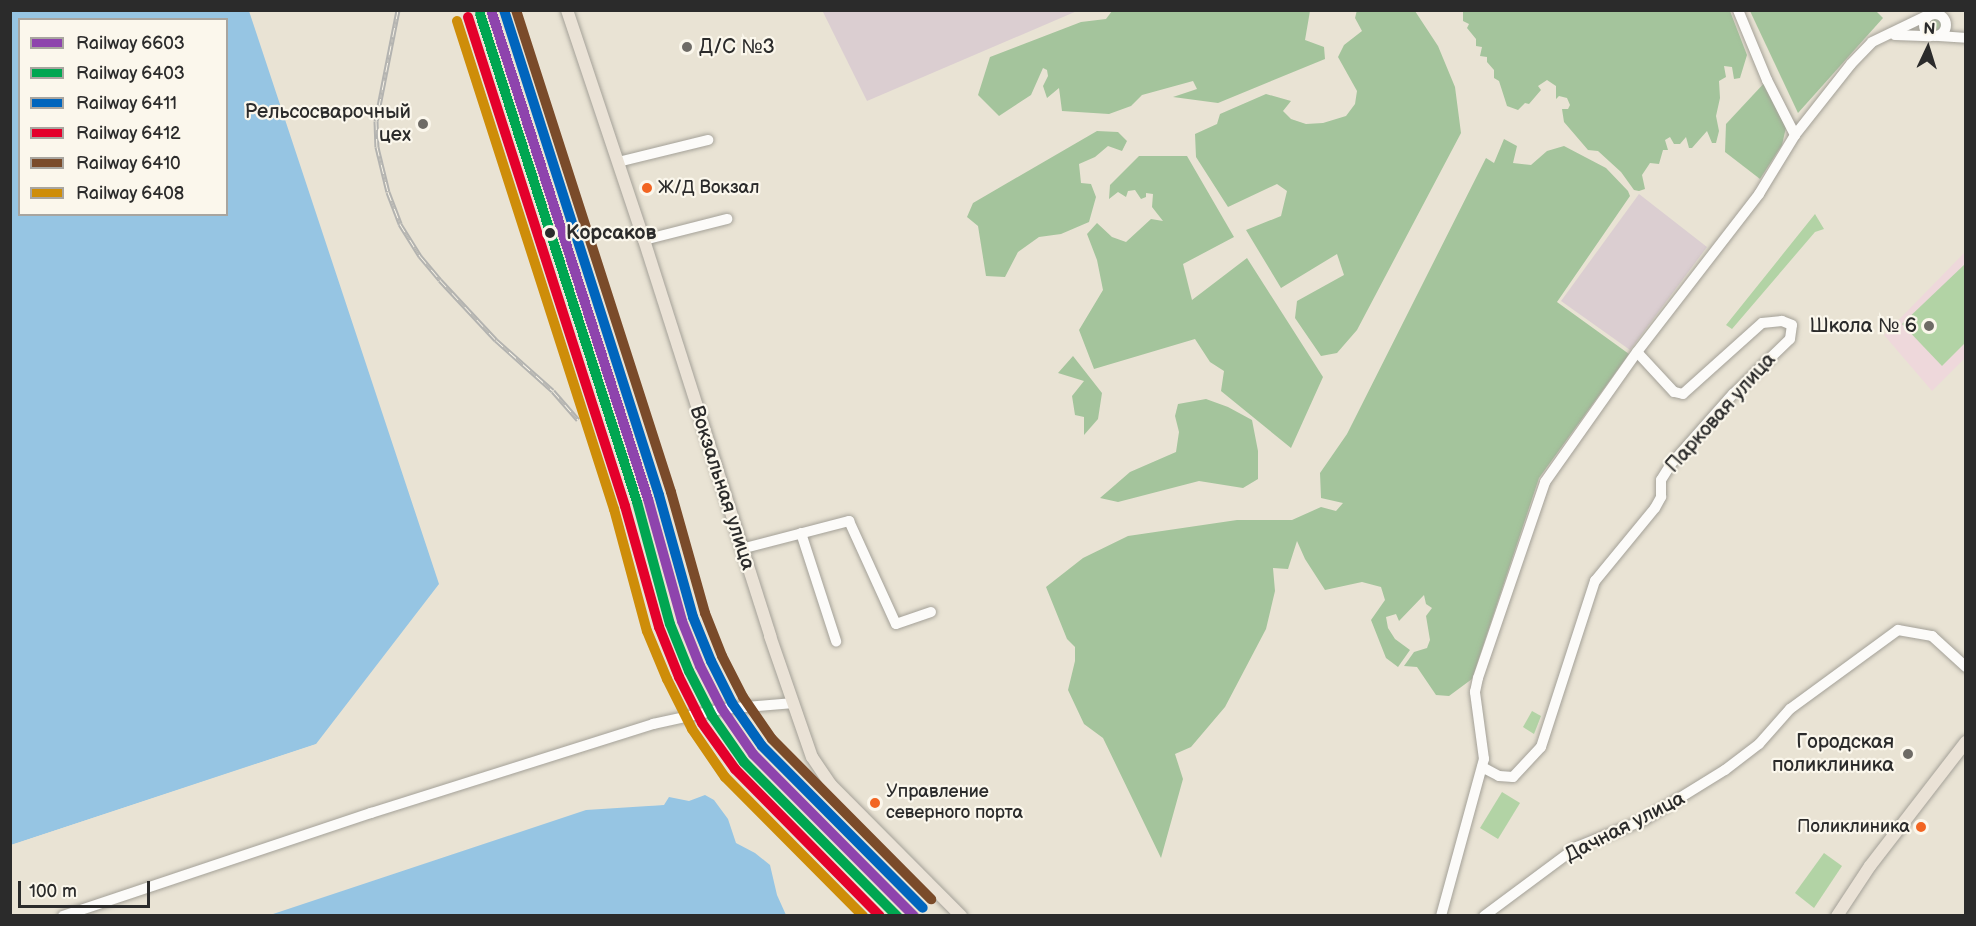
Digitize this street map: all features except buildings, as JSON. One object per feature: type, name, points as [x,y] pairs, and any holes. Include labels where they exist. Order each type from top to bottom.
[{"type":"main road","name":"Вокзальная улица","points":[[567,10],[644,240],[741,549],[819,770],[961,915]]},
{"type":"main road","points":[[1837,915],[1870,866],[1965,742]]},
{"type":"street","points":[[1738,10],[1767,80],[1795,135]]},
{"type":"street","points":[[1441,915],[1484,759],[1475,692],[1545,482],[1636,352],[1759,194],[1795,135],[1851,64],[1872,42],[1928,15],[1939,14],[1956,29],[1965,33]]},
{"type":"street","points":[[1928,15],[1923,25],[1924,30],[1936,36]]},
{"type":"street","points":[[1936,36],[1944,31],[1945,20]]},
{"type":"street","points":[[1872,42],[1906,33],[1965,38]]},
{"type":"street","points":[[618,162],[708,140]]},
{"type":"street","points":[[644,240],[727,219]]},
{"type":"street","name":"Парковая улица","points":[[1482,767],[1499,776],[1513,777],[1541,747],[1595,581],[1655,508],[1661,497],[1661,480],[1671,464],[1733,394],[1790,339],[1792,325],[1787,321],[1762,323],[1703,379],[1683,394],[1674,392],[1636,352]]},
{"type":"street","points":[[741,549],[849,521],[896,624],[931,612]]},
{"type":"street","points":[[801,533],[836,641]]},
{"type":"street","name":"Дачная улица","points":[[1484,915],[1577,847],[1644,820],[1725,770],[1758,744],[1791,709],[1898,630],[1932,636],[1965,667]]},
{"type":"street","points":[[63,915],[371,813],[672,719],[722,709],[794,703]]},
{"type":"shaded area","points":[[822,10],[1077,11],[867,101]]},
{"type":"shaded area","points":[[1639,194],[1707,247],[1630,350],[1561,301]]},
{"type":"shaded area","name":"Школа № 6","points":[[1965,252],[1965,358],[1932,391],[1884,335]]},
{"type":"green space","points":[[1357,10],[1415,11],[1438,46],[1455,87],[1461,133],[1357,330],[1337,353],[1321,356],[1295,318],[1297,301],[1344,275],[1337,254],[1281,288],[1246,230],[1281,216],[1287,191],[1277,184],[1228,207],[1196,157],[1195,134],[1217,124],[1220,114],[1266,94],[1291,101],[1283,111],[1291,119],[1306,124],[1323,123],[1346,116],[1355,104],[1357,91],[1338,57],[1344,45],[1362,31],[1355,18]]},
{"type":"green space","points":[[1112,11],[1310,11],[1305,40],[1324,47],[1325,59],[1218,103],[1173,97],[1197,89],[1193,81],[1142,95],[1131,106],[1109,114],[1062,111],[1059,88],[1047,98],[1043,86],[1048,76],[1047,70],[1043,68],[1031,95],[999,116],[978,95],[990,57],[1081,22],[1106,19]]},
{"type":"green space","points":[[1463,11],[1730,11],[1747,55],[1740,78],[1734,79],[1732,67],[1724,66],[1726,77],[1719,81],[1720,98],[1716,116],[1719,131],[1716,143],[1712,143],[1707,131],[1692,148],[1689,148],[1686,137],[1680,144],[1674,144],[1670,137],[1665,140],[1668,150],[1663,150],[1659,164],[1650,163],[1642,175],[1645,189],[1639,191],[1634,190],[1621,172],[1598,151],[1588,150],[1564,122],[1562,109],[1568,109],[1570,105],[1567,98],[1559,96],[1556,99],[1556,86],[1547,80],[1538,86],[1541,90],[1529,104],[1525,103],[1518,110],[1507,106],[1499,81],[1494,78],[1494,70],[1487,62],[1487,57],[1480,56],[1482,47],[1476,46],[1476,39],[1467,28],[1469,24],[1463,21]]},
{"type":"green space","points":[[1750,11],[1876,11],[1883,18],[1798,113]]},
{"type":"green space","points":[[1935,18],[1940,20],[1942,25],[1940,30],[1935,32],[1930,30],[1928,25],[1930,20]]},
{"type":"green space","points":[[1767,80],[1787,123],[1782,145],[1760,179],[1725,152],[1726,124]]},
{"type":"green space","points":[[1097,131],[1118,132],[1127,141],[1122,151],[1108,146],[1095,157],[1079,164],[1081,183],[1091,184],[1096,197],[1089,222],[1061,234],[1039,237],[1018,252],[1005,277],[986,276],[978,226],[967,217],[973,203]]},
{"type":"green space","points":[[1504,139],[1517,146],[1513,163],[1531,165],[1547,151],[1564,146],[1606,168],[1628,191],[1630,196],[1557,302],[1629,354],[1539,478],[1472,679],[1449,696],[1436,695],[1417,667],[1404,666],[1414,652],[1427,648],[1430,640],[1426,616],[1432,608],[1426,604],[1424,595],[1399,621],[1396,614],[1386,617],[1388,628],[1395,639],[1410,650],[1398,667],[1386,658],[1371,620],[1385,600],[1381,587],[1362,582],[1325,590],[1305,559],[1297,541],[1288,569],[1273,568],[1275,591],[1266,629],[1225,707],[1191,747],[1175,754],[1183,779],[1161,858],[1103,738],[1084,724],[1068,690],[1075,661],[1075,647],[1067,639],[1046,587],[1083,558],[1128,536],[1237,520],[1292,520],[1321,507],[1336,511],[1343,503],[1321,498],[1320,473],[1347,434],[1486,158],[1494,163]]},
{"type":"green space","points":[[1139,156],[1187,156],[1234,237],[1183,264],[1192,300],[1247,258],[1323,377],[1291,448],[1221,391],[1224,371],[1210,362],[1195,339],[1094,369],[1079,330],[1103,290],[1097,260],[1087,234],[1097,223],[1112,237],[1126,242],[1151,219],[1163,221],[1152,207],[1153,194],[1146,193],[1146,197],[1141,199],[1135,190],[1128,191],[1126,197],[1118,192],[1109,199],[1110,185]]},
{"type":"green space","points":[[1815,214],[1824,229],[1815,232],[1732,329],[1726,325]]},
{"type":"green space","points":[[1965,264],[1965,343],[1942,366],[1902,324]]},
{"type":"green space","points":[[1073,356],[1102,393],[1098,419],[1084,435],[1084,417],[1075,415],[1072,396],[1084,381],[1058,373]]},
{"type":"green space","points":[[1206,399],[1228,407],[1252,420],[1258,451],[1258,479],[1243,488],[1199,481],[1118,502],[1100,498],[1130,472],[1176,452],[1179,432],[1175,416],[1178,404]]},
{"type":"green space","points":[[1532,711],[1541,716],[1534,734],[1523,727]]},
{"type":"green space","points":[[1502,792],[1520,803],[1498,839],[1480,828]]},
{"type":"green space","points":[[1824,853],[1842,866],[1814,908],[1795,893]]},
{"type":"water","points":[[10,11],[249,11],[439,584],[316,744],[11,845]]},
{"type":"water","points":[[705,795],[714,800],[728,819],[736,843],[755,853],[770,865],[777,895],[786,915],[267,916],[586,810],[664,805],[669,797],[689,801]]},
{"type":"pier","points":[[320,743],[317,747],[10,848],[11,845]]},
{"type":"pier","points":[[661,803],[662,805],[586,807],[264,916],[585,807]]},
{"type":"railway","points":[[398,10],[376,121],[377,147],[388,192],[400,224],[420,256],[440,280],[496,340],[553,391],[578,420]]},
{"type":"rail line","name":"6603","points":[[491,10],[648,499],[682,621],[700,666],[722,709],[753,754],[914,916]]},
{"type":"rail line","name":"6411","points":[[504,10],[659,495],[693,617],[711,661],[732,703],[762,746],[923,908]]},
{"type":"rail line","name":"6410","points":[[516,10],[671,492],[705,613],[722,656],[743,697],[772,739],[931,899]]},
{"type":"rail line","name":"6403","points":[[480,14],[637,502],[670,624],[689,671],[712,716],[744,762],[897,916]]},
{"type":"rail line","name":"6412","points":[[468,17],[625,506],[659,627],[679,677],[702,723],[735,769],[880,916]]},
{"type":"rail line","name":"6408","points":[[457,21],[614,509],[647,631],[667,679],[692,729],[725,777],[863,916]]},
{"type":"place","name":"Д/С №3","points":[[687,47]]},
{"type":"place","name":"Рельсосварочный цех","points":[[423,124]]},
{"type":"place","name":"Ж/Д Вокзал","points":[[647,188]]},
{"type":"place","name":"Корсаков","points":[[550,233]]},
{"type":"place","name":"Школа № 6","points":[[1929,326]]},
{"type":"place","name":"Городская поликлиника","points":[[1908,754]]},
{"type":"place","name":"Управление северного порта","points":[[875,803]]},
{"type":"place","name":"Поликлиника","points":[[1921,827]]}]
